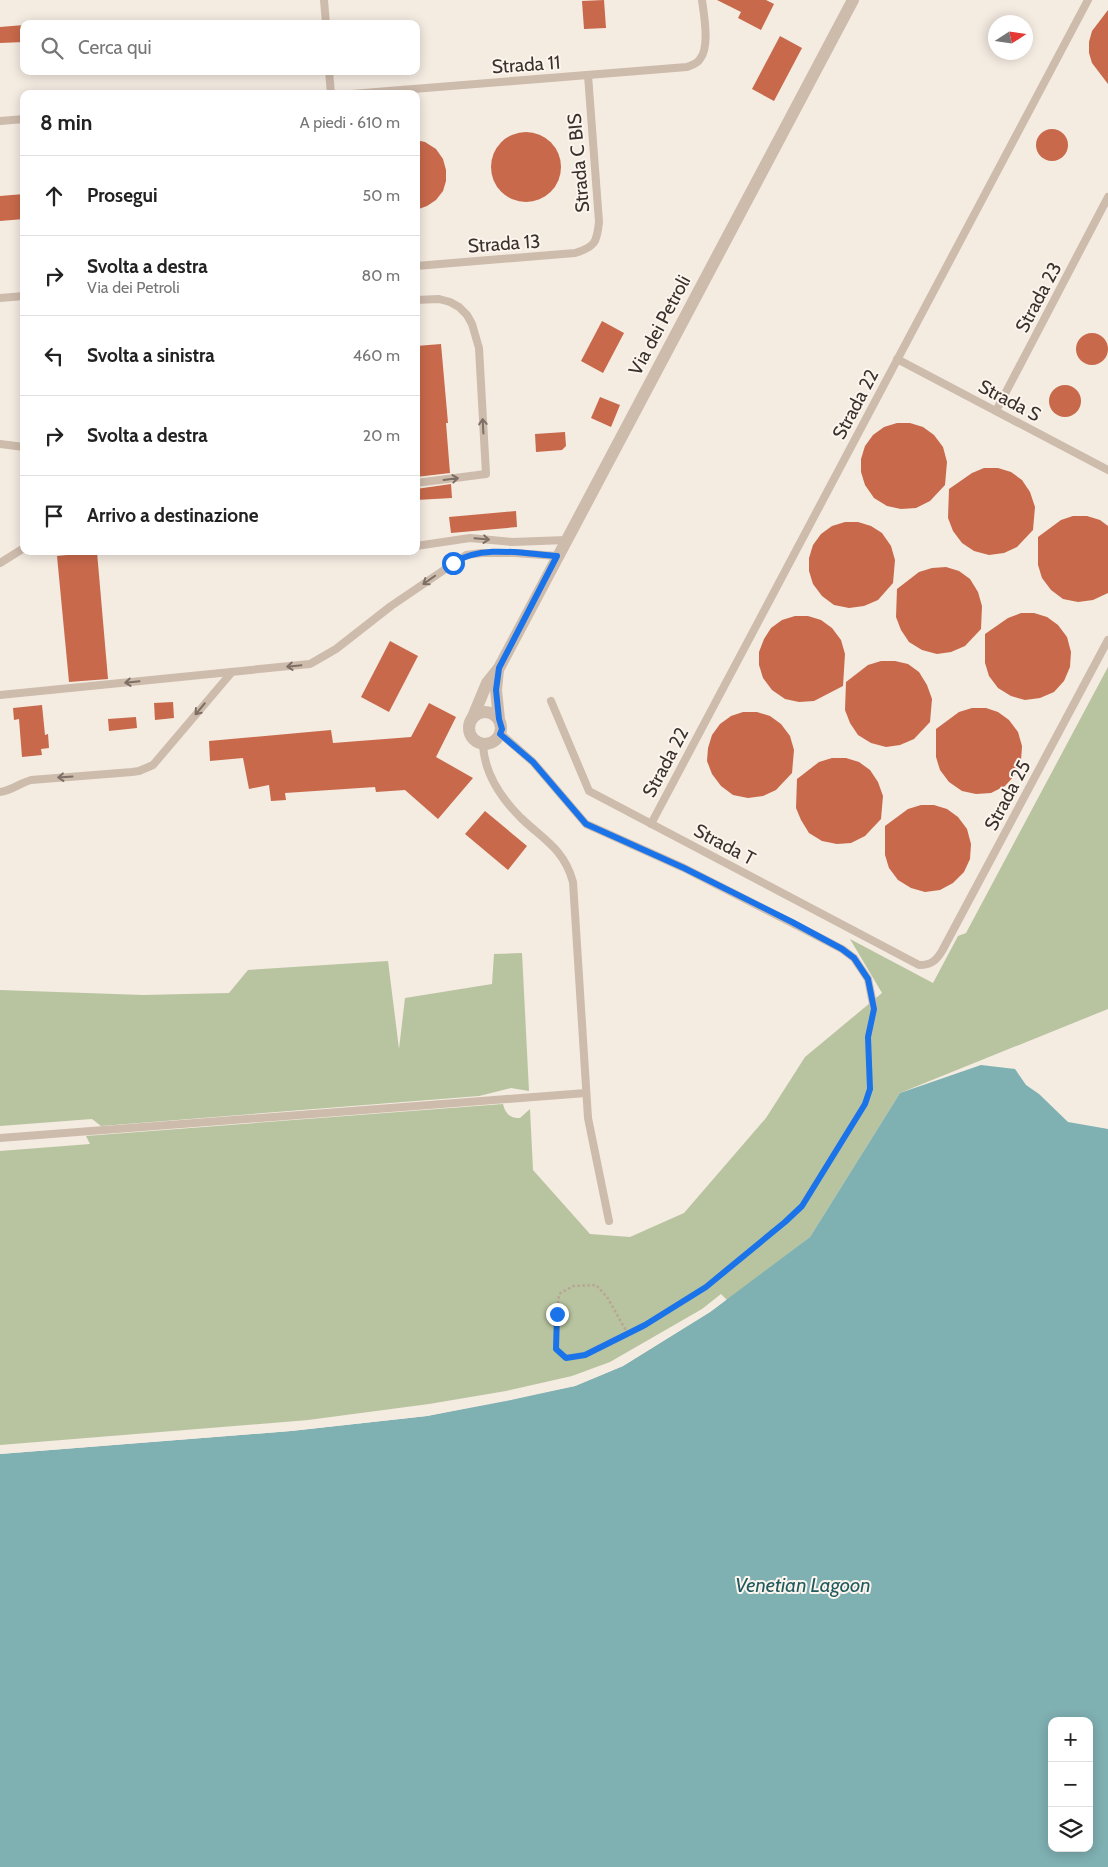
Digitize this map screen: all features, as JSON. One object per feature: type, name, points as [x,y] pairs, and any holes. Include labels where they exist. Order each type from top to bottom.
[{"type":"street","name":"Via dei Petroli","points":[[472,719],[487,684],[499,668],[853,0]]},
{"type":"street","name":"Via dei Petroli","points":[[499,668],[496,690],[499,719]]},
{"type":"street","points":[[486,712],[499,719],[501,724],[500,734],[494,742],[483,744],[477,742],[470,734],[469,729],[472,719],[476,715],[486,712]]},
{"type":"lane","points":[[324,0],[326,20]]},
{"type":"lane","name":"Strada 11","points":[[401,90],[687,67],[701,59],[706,43],[702,0]]},
{"type":"lane","name":"Strada 22","points":[[651,824],[1088,0]]},
{"type":"lane","points":[[329,75],[331,90]]},
{"type":"lane","name":"Strada C BIS","points":[[588,75],[599,222],[597,240],[592,246]]},
{"type":"lane","points":[[0,121],[20,120]]},
{"type":"lane","name":"Strada 23","points":[[996,411],[1108,198]]},
{"type":"lane","name":"Strada 13","points":[[420,266],[575,253],[592,246]]},
{"type":"lane","points":[[0,298],[20,296]]},
{"type":"lane","points":[[420,300],[439,299],[450,302],[459,307],[472,324],[479,348],[486,474],[420,482]]},
{"type":"lane","name":"Strada S","points":[[897,359],[1108,470]]},
{"type":"lane","points":[[0,444],[20,446]]},
{"type":"lane","points":[[420,545],[470,538],[512,542],[566,540]]},
{"type":"lane","points":[[0,563],[20,550]]},
{"type":"lane","points":[[0,695],[301,666],[318,661],[391,606],[466,555],[492,552],[557,556]]},
{"type":"lane","name":"Strada 25","points":[[932,963],[942,951],[1108,640]]},
{"type":"lane","points":[[0,792],[30,780],[132,772],[146,769],[153,765],[232,672]]},
{"type":"lane","name":"Strada T","points":[[551,701],[589,791],[919,965],[932,963]]},
{"type":"lane","points":[[500,734],[533,762],[586,824],[684,868],[842,949],[854,958],[868,979],[874,1009]]},
{"type":"lane","points":[[483,744],[484,761],[494,785],[521,818],[557,849],[571,874],[574,891],[588,1118],[609,1221]]},
{"type":"lane","points":[[0,1138],[586,1092]]},
{"type":"path","points":[[628,1334],[607,1297],[596,1285],[573,1286],[559,1294],[556,1349],[566,1358],[585,1355],[628,1334],[645,1325],[706,1287],[785,1222],[802,1206],[865,1104],[870,1089],[868,1037],[874,1009]]},
{"type":"green space","points":[[1108,667],[1108,1009],[900,1093],[810,1237],[727,1300],[721,1294],[702,1309],[610,1362],[572,1376],[506,1391],[429,1404],[308,1420],[0,1445],[0,1151],[90,1144],[86,1136],[503,1104],[507,1113],[513,1118],[520,1118],[530,1109],[533,1170],[590,1234],[630,1237],[684,1213],[766,1118],[805,1057],[882,993],[850,939],[933,983],[958,936],[966,933]]},
{"type":"green space","points":[[522,953],[529,1091],[511,1088],[479,1096],[101,1126],[92,1119],[0,1126],[0,990],[143,995],[229,993],[248,970],[388,961],[399,1049],[405,998],[492,984],[494,954]]},
{"type":"water","name":"Venetian Lagoon","points":[[981,1065],[1015,1069],[1026,1085],[1039,1094],[1068,1122],[1108,1129],[1108,1867],[0,1867],[0,1454],[291,1431],[427,1416],[575,1386],[623,1366],[710,1312],[810,1237],[900,1093]]},
{"type":"pier","points":[[725,1298],[726,1300],[710,1312],[623,1366],[575,1386],[511,1400],[427,1416],[291,1431],[0,1454],[0,1452],[291,1429],[427,1413],[511,1397],[574,1383],[622,1363],[709,1310]]},
{"type":"building","points":[[604,0],[606,28],[584,29],[582,1]]},
{"type":"building","points":[[717,0],[766,0],[774,4],[761,30],[738,18],[741,12]]},
{"type":"building","points":[[1108,10],[1108,84],[1092,63],[1089,53],[1089,42],[1092,31]]},
{"type":"building","points":[[20,25],[20,42],[0,43],[0,27]]},
{"type":"building","points":[[780,36],[802,48],[774,101],[752,89]]},
{"type":"building","points":[[1052,129],[1058,130],[1063,134],[1067,139],[1067,151],[1063,156],[1058,160],[1052,161],[1046,160],[1041,156],[1037,151],[1036,145],[1037,139],[1041,134],[1046,130]]},
{"type":"building","points":[[526,132],[539,135],[551,142],[558,154],[561,167],[558,180],[551,192],[539,199],[526,202],[513,199],[501,192],[494,180],[491,167],[494,154],[501,142],[513,135]]},
{"type":"building","points":[[420,141],[436,149],[443,159],[446,170],[446,181],[443,191],[436,200],[420,209]]},
{"type":"building","points":[[20,194],[20,219],[0,221],[0,196]]},
{"type":"building","points":[[602,321],[624,333],[603,373],[581,361]]},
{"type":"building","points":[[1092,333],[1098,334],[1103,338],[1107,343],[1107,355],[1103,360],[1098,364],[1092,365],[1086,364],[1081,360],[1077,355],[1076,349],[1077,343],[1081,338],[1086,334]]},
{"type":"building","points":[[441,344],[450,473],[420,477],[420,346]]},
{"type":"building","points":[[1065,385],[1071,386],[1076,390],[1080,395],[1080,407],[1076,412],[1071,416],[1065,417],[1059,416],[1054,412],[1050,407],[1049,401],[1050,395],[1054,390],[1059,386]]},
{"type":"building","points":[[600,397],[620,405],[611,427],[591,418]]},
{"type":"building","points":[[897,423],[910,423],[923,427],[934,435],[943,447],[947,462],[945,485],[930,501],[916,508],[901,509],[887,506],[874,498],[865,485],[861,472],[861,459],[865,446],[873,435],[884,427]]},
{"type":"building","points":[[565,432],[566,446],[562,450],[536,452],[535,434]]},
{"type":"building","points":[[984,468],[998,468],[1011,472],[1022,480],[1030,492],[1035,507],[1033,530],[1017,547],[1004,553],[989,555],[974,551],[962,543],[953,531],[948,518],[949,489],[972,473]]},
{"type":"building","points":[[451,484],[452,498],[420,500],[420,488]]},
{"type":"building","points":[[516,511],[517,527],[451,533],[449,517]]},
{"type":"building","points":[[1073,516],[1087,516],[1100,520],[1108,526],[1108,593],[1093,600],[1078,602],[1063,599],[1051,590],[1042,578],[1038,565],[1038,537],[1061,520]]},
{"type":"building","points":[[845,522],[858,522],[871,526],[882,533],[891,546],[895,560],[893,583],[878,600],[864,606],[849,608],[834,605],[822,596],[813,584],[809,571],[809,558],[813,545],[821,534],[832,526]]},
{"type":"building","points":[[97,555],[108,679],[69,682],[57,556]]},
{"type":"building","points":[[946,567],[959,571],[970,579],[978,592],[982,606],[981,629],[965,646],[951,652],[937,654],[922,650],[909,642],[901,630],[896,617],[897,589],[919,572],[932,568]]},
{"type":"building","points":[[1021,613],[1034,613],[1047,617],[1058,625],[1067,637],[1071,652],[1070,667],[1064,681],[1054,692],[1040,698],[1025,700],[1011,696],[998,688],[989,676],[985,663],[985,634],[1008,618]]},
{"type":"building","points":[[795,616],[808,616],[821,620],[832,628],[841,640],[845,654],[843,686],[814,701],[799,702],[785,699],[772,690],[763,678],[759,665],[759,652],[771,628],[782,620]]},
{"type":"building","points":[[390,641],[418,656],[389,712],[361,697]]},
{"type":"building","points":[[881,661],[895,661],[908,664],[919,672],[927,685],[932,699],[930,722],[914,739],[900,745],[886,747],[871,743],[858,735],[850,723],[845,710],[846,682],[868,665]]},
{"type":"building","points":[[173,702],[174,718],[155,720],[154,703]]},
{"type":"building","points":[[429,703],[456,717],[436,757],[473,778],[438,819],[405,790],[376,792],[375,787],[285,793],[286,800],[271,801],[269,785],[249,789],[243,758],[210,761],[209,741],[331,730],[333,743],[411,737]]},
{"type":"building","points":[[42,705],[45,735],[48,734],[49,748],[41,749],[42,755],[22,757],[19,719],[14,720],[13,708]]},
{"type":"building","points":[[972,708],[986,708],[998,712],[1009,720],[1018,732],[1022,746],[1021,761],[1015,775],[1005,786],[991,793],[976,794],[962,791],[949,782],[940,770],[936,757],[936,729],[959,712]]},
{"type":"building","points":[[743,712],[757,712],[770,716],[781,724],[790,736],[794,750],[792,773],[776,790],[763,796],[748,798],[733,795],[721,786],[712,774],[707,761],[712,735],[720,724],[731,716]]},
{"type":"building","points":[[136,717],[137,728],[109,731],[108,719]]},
{"type":"building","points":[[832,758],[846,758],[859,762],[870,770],[878,782],[883,796],[881,819],[865,836],[851,843],[837,844],[822,841],[809,833],[796,808],[797,779],[819,762]]},
{"type":"building","points":[[921,805],[934,805],[947,809],[958,817],[967,829],[971,844],[970,859],[964,872],[953,883],[940,890],[925,892],[911,888],[898,880],[889,868],[885,855],[885,826],[908,809]]},
{"type":"building","points":[[485,811],[527,846],[508,870],[465,834]]},
{"type":"route","points":[[453,563],[466,555],[482,553],[557,556],[499,668],[496,680],[496,703],[502,729],[500,734],[533,762],[586,824],[684,868],[842,949],[854,958],[868,979],[874,1009],[868,1037],[870,1089],[865,1104],[802,1206],[706,1287],[645,1325],[585,1355],[566,1358],[556,1349],[557,1314]]}]
